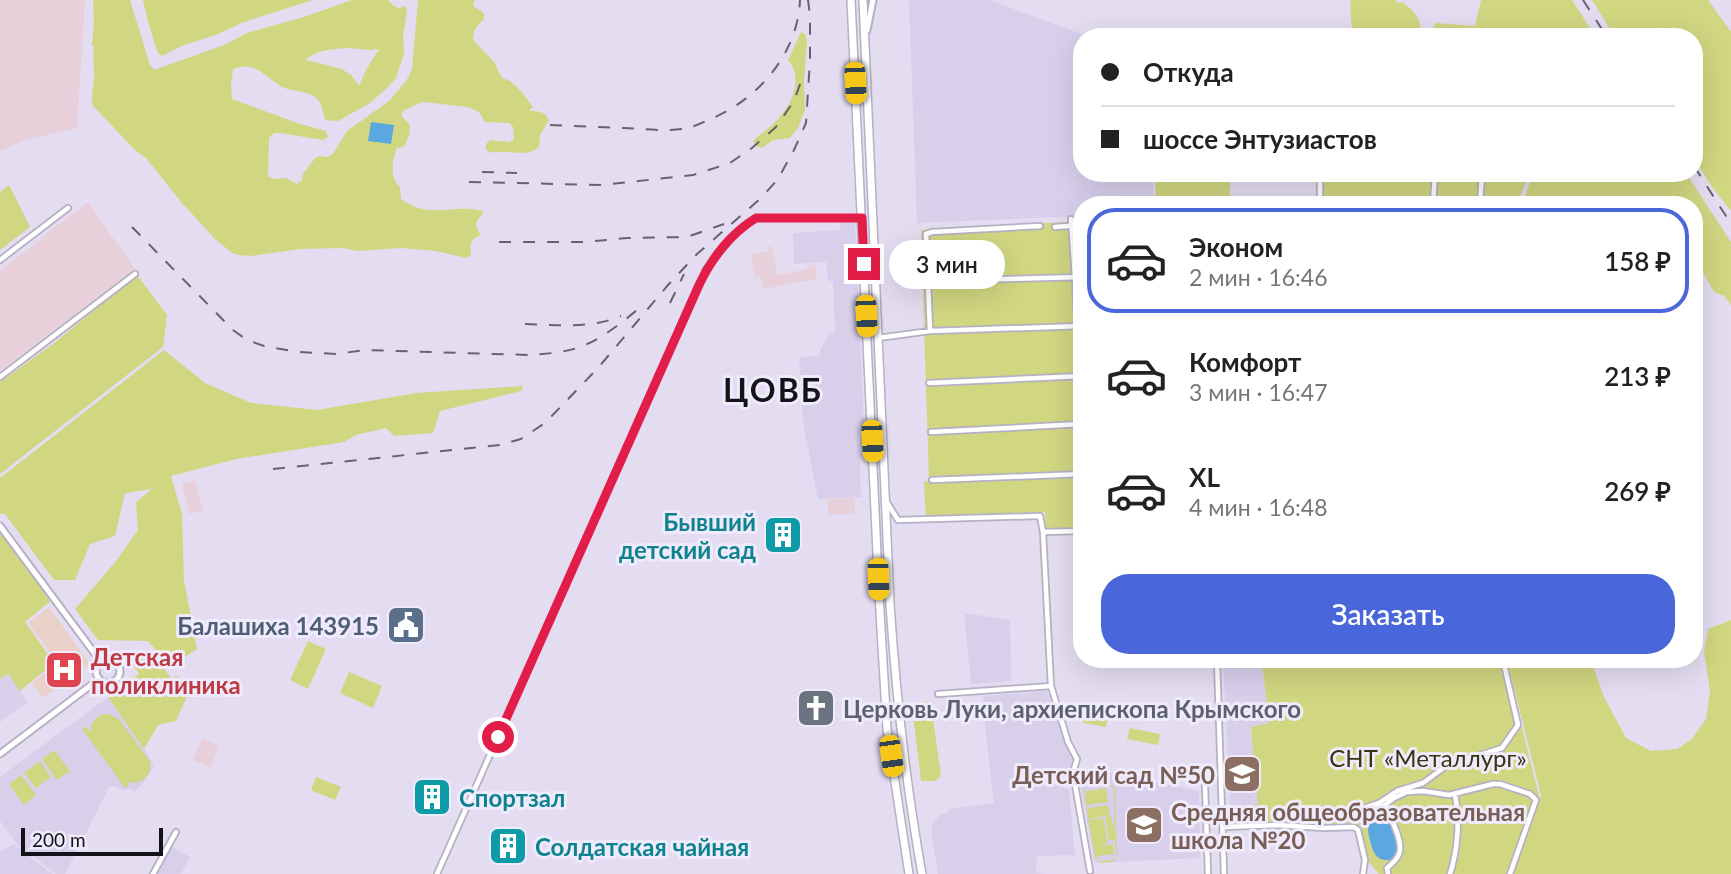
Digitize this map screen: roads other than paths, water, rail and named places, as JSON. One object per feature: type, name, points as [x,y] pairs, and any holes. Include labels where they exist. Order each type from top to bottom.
[{"type":"highway","points":[[851,0],[887,729],[909,874]]},
{"type":"highway","points":[[863,0],[890,604],[903,755],[922,874]]},
{"type":"street","points":[[864,40],[873,0]]},
{"type":"street","points":[[0,260],[68,208]]},
{"type":"street","points":[[437,874],[706,269],[743,226],[756,218],[862,218]]},
{"type":"street","points":[[1055,227],[1071,222],[1073,236]]},
{"type":"street","points":[[930,331],[926,234],[1005,225],[1040,226]]},
{"type":"street","points":[[0,377],[135,274]]},
{"type":"street","points":[[929,281],[1073,278]]},
{"type":"street","points":[[878,338],[930,331],[1073,326]]},
{"type":"street","points":[[929,383],[1073,376]]},
{"type":"street","points":[[931,432],[1073,425]]},
{"type":"street","points":[[932,480],[1073,474]]},
{"type":"street","points":[[886,500],[898,520],[1040,516],[1051,686],[1068,742],[1077,759],[1073,773],[1090,870]]},
{"type":"street","points":[[0,526],[101,662]]},
{"type":"street","points":[[1043,533],[1073,531]]},
{"type":"street","points":[[109,660],[116,663],[119,673],[113,682],[105,683],[99,679],[97,668],[101,662],[109,660]]},
{"type":"street","points":[[1217,668],[1224,874]]},
{"type":"street","points":[[1367,807],[1379,803],[1397,791],[1423,783],[1446,766],[1502,748],[1518,725],[1505,668]]},
{"type":"street","points":[[0,754],[99,679]]},
{"type":"street","points":[[938,694],[1051,686]]},
{"type":"street","points":[[1280,816],[1325,818],[1368,814],[1408,792],[1449,795],[1480,786],[1500,784],[1530,794],[1536,800],[1510,874]]},
{"type":"street","points":[[1205,786],[1208,874]]},
{"type":"street","points":[[1450,874],[1459,812],[1455,794]]},
{"type":"street","points":[[1385,806],[1401,848],[1397,858],[1387,868],[1388,874]]},
{"type":"street","points":[[1223,827],[1354,827],[1358,830],[1365,860],[1363,874]]},
{"type":"street","points":[[153,874],[176,832]]},
{"type":"water","points":[[371,122],[394,125],[391,144],[368,141]]},
{"type":"water","points":[[1380,814],[1390,823],[1396,836],[1397,849],[1391,860],[1379,858],[1370,840],[1368,819]]},
{"type":"railway","points":[[550,125],[673,130],[688,128],[726,112],[758,88],[783,57],[792,39],[800,0]]},
{"type":"railway","points":[[273,469],[500,445],[521,439],[545,423],[598,368],[697,254],[761,198],[778,179],[806,123],[810,60],[808,0]]},
{"type":"railway","points":[[1583,0],[1601,28]]},
{"type":"railway","points":[[469,182],[602,185],[693,175],[727,165],[776,127],[794,101],[803,76]]},
{"type":"railway","points":[[482,172],[517,173]]},
{"type":"railway","points":[[1703,180],[1731,224]]},
{"type":"railway","points":[[499,242],[585,242],[687,237],[724,224]]},
{"type":"railway","points":[[132,227],[233,330],[247,340],[264,346],[298,352],[336,354],[365,350],[528,355],[552,353],[577,348],[593,341],[637,310]]},
{"type":"railway","points":[[670,303],[684,274]]},
{"type":"railway","points":[[525,324],[586,325],[621,316]]},
{"type":"place","name":"Бывший детский сад","points":[[783,535]]},
{"type":"place","name":"Балашиха 143915","points":[[406,625]]},
{"type":"place","name":"Детская поликлиника","points":[[64,670]]},
{"type":"place","name":"Церковь Луки, архиепископа Крымского","points":[[816,708]]},
{"type":"place","name":"Детский сад №50","points":[[1242,774]]},
{"type":"place","name":"Спортзал","points":[[432,797]]},
{"type":"place","name":"Средняя общеобразовательная школа №20","points":[[1144,825]]},
{"type":"place","name":"Солдатская чайная","points":[[508,846]]},
{"type":"district","name":"ЦОВБ","points":[[773,389]]},
{"type":"park label","name":"СНТ «Металлург»","points":[[1428,757]]}]
